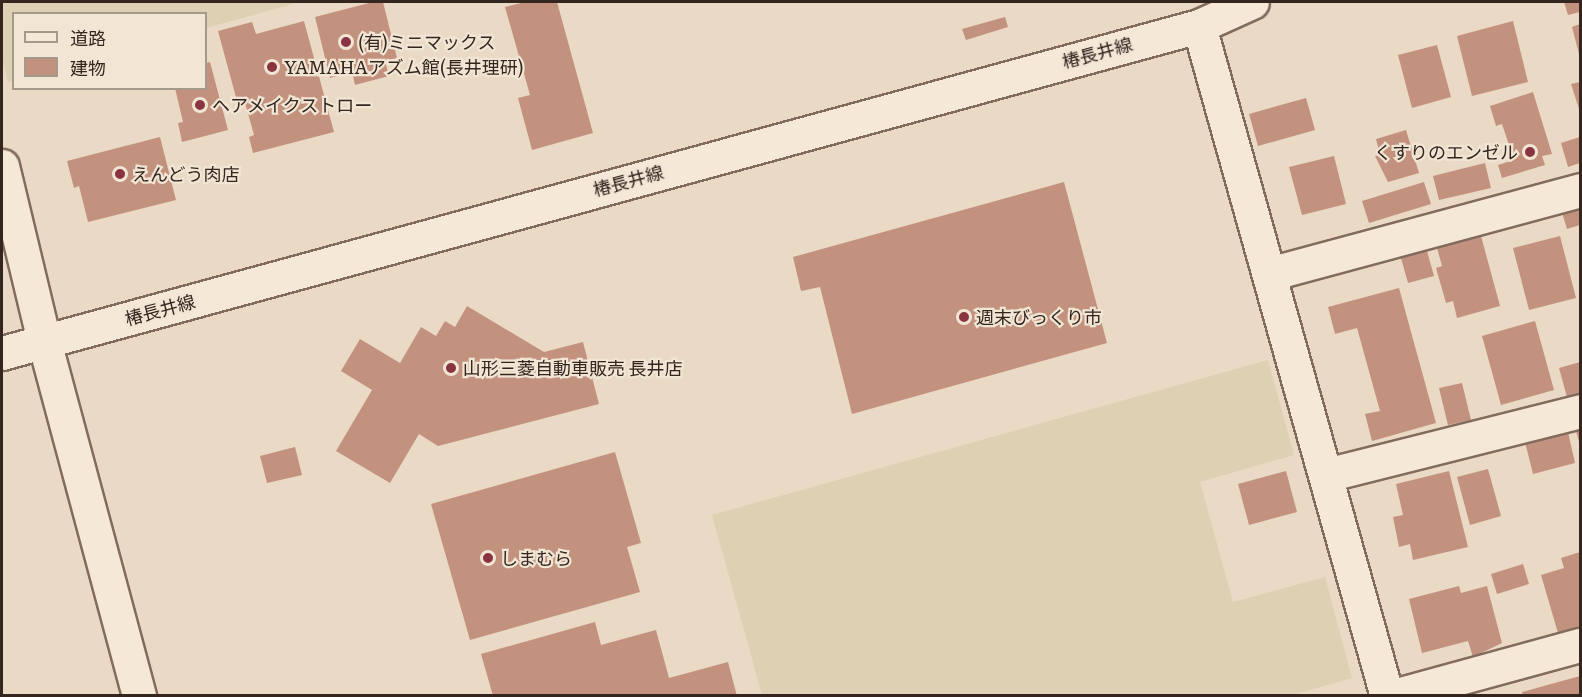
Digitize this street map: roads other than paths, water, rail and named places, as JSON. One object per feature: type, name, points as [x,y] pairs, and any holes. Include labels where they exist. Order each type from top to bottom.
[{"type":"street","name":"椿長井線","points":[[2,353],[1199,26],[1252,2]]},
{"type":"street","points":[[1199,26],[1387,696]]},
{"type":"street","points":[[2,166],[44,341],[139,696]]},
{"type":"street","points":[[1269,274],[1581,190]]},
{"type":"street","points":[[1326,475],[1581,411]]},
{"type":"street","points":[[1393,696],[1581,645]]},
{"type":"place","name":"(有)ミニマックス","points":[[346,42]]},
{"type":"place","name":"YAMAHAアズム館(長井理研)","points":[[272,67]]},
{"type":"place","name":"ヘアメイクストロー","points":[[200,105]]},
{"type":"place","name":"くすりのエンゼル","points":[[1530,152]]},
{"type":"place","name":"えんどう肉店","points":[[120,174]]},
{"type":"place","name":"週末びっくり市","points":[[964,317]]},
{"type":"place","name":"山形三菱自動車販売 長井店","points":[[451,368]]},
{"type":"place","name":"しまむら","points":[[488,558]]}]
